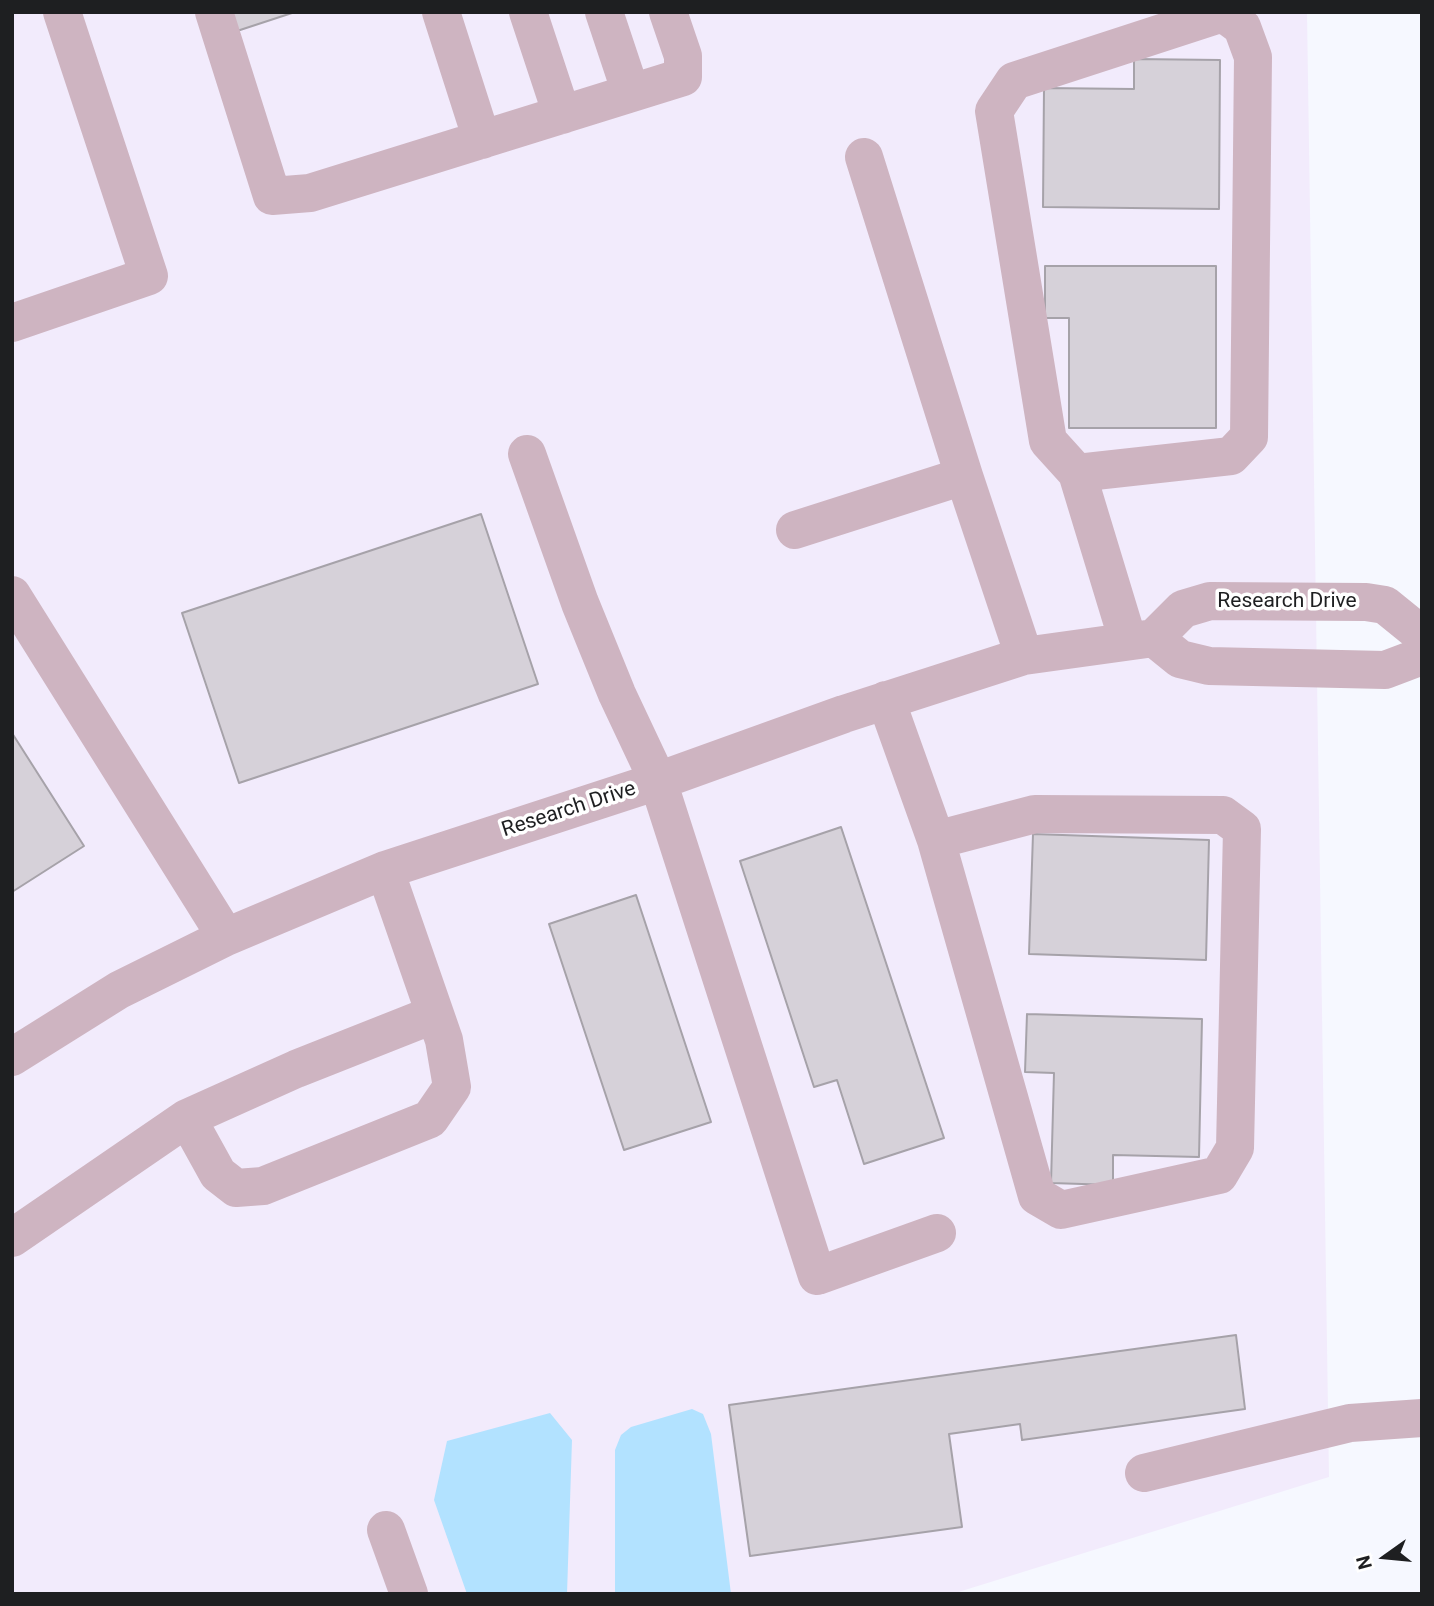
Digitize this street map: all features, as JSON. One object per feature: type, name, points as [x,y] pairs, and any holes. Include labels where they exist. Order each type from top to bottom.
[{"type":"street","points":[[12,323],[149,276],[62,12]]},
{"type":"street","points":[[214,12],[272,196],[310,193],[683,77],[683,56],[668,12]]},
{"type":"street","points":[[441,12],[482,140]]},
{"type":"street","points":[[528,12],[562,115]]},
{"type":"street","points":[[604,12],[631,93]]},
{"type":"street","points":[[1077,473],[1231,456],[1249,437],[1253,57],[1242,27],[1223,13],[1014,81],[994,111],[1048,441],[1077,473],[1141,639],[1180,659],[1209,666],[1385,670],[1422,656]]},
{"type":"street","points":[[864,157],[964,476],[1024,656]]},
{"type":"street","points":[[527,454],[585,616],[617,694],[658,781],[817,1276],[937,1233]]},
{"type":"street","points":[[795,530],[964,476]]},
{"type":"street","points":[[12,596],[226,937]]},
{"type":"street","name":"Research Drive","points":[[12,1057],[120,990],[226,937],[385,870],[658,781],[886,700],[1024,656],[1141,639],[1183,609],[1210,601],[1366,602],[1385,605],[1422,635]]},
{"type":"street","points":[[886,700],[936,840],[1037,1196],[1061,1210],[1219,1175],[1235,1148],[1242,829],[1223,815],[1035,814],[936,840]]},
{"type":"street","points":[[187,1118],[218,1174],[236,1188],[263,1186],[430,1119],[453,1087],[444,1040],[385,870]]},
{"type":"street","points":[[12,1238],[187,1118],[296,1069],[435,1014]]},
{"type":"street","points":[[1144,1474],[1350,1423],[1422,1418]]},
{"type":"street","points":[[386,1530],[409,1594]]},
{"type":"shaded area","points":[[12,12],[1307,12],[1329,1477],[952,1594],[12,1594]]},
{"type":"water","points":[[692,1409],[703,1414],[711,1434],[731,1594],[615,1594],[615,1450],[621,1435],[631,1427]]},
{"type":"water","points":[[550,1413],[572,1440],[567,1594],[467,1594],[434,1500],[447,1441]]},
{"type":"building","points":[[228,12],[295,12],[234,32]]},
{"type":"building","points":[[1134,59],[1220,60],[1219,209],[1043,207],[1044,88],[1134,89]]},
{"type":"building","points":[[1045,266],[1216,266],[1216,428],[1069,428],[1069,318],[1045,318]]},
{"type":"building","points":[[481,514],[538,684],[239,783],[182,613]]},
{"type":"building","points":[[12,733],[84,846],[12,892]]},
{"type":"building","points":[[841,827],[944,1138],[864,1164],[837,1080],[814,1087],[740,861]]},
{"type":"building","points":[[1033,834],[1209,840],[1206,960],[1029,954]]},
{"type":"building","points":[[636,895],[711,1122],[624,1150],[549,924]]},
{"type":"building","points":[[1027,1014],[1202,1019],[1199,1157],[1113,1155],[1113,1185],[1051,1183],[1054,1073],[1025,1072]]},
{"type":"building","points":[[1236,1335],[1245,1409],[1022,1440],[1020,1424],[949,1434],[962,1527],[750,1556],[729,1405]]}]
